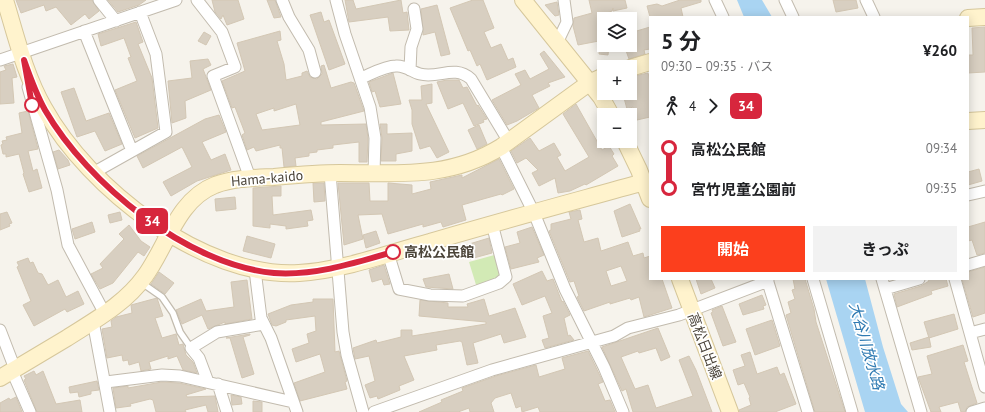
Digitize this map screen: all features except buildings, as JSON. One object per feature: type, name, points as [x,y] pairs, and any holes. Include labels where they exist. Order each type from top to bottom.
[{"type":"street","points":[[5,0],[32,84],[44,109],[72,150],[93,173],[113,192],[170,233],[199,251],[255,270],[275,273],[299,273],[339,266],[388,254],[647,181]]},
{"type":"street","points":[[99,0],[116,21]]},
{"type":"street","points":[[0,60],[22,56],[84,31],[176,0]]},
{"type":"street","points":[[197,0],[222,32],[235,67],[213,76],[250,178]]},
{"type":"street","points":[[282,0],[289,17],[309,50],[315,72]]},
{"type":"street","points":[[336,0],[345,34],[370,107],[375,138],[374,173]]},
{"type":"street","points":[[523,0],[601,97],[607,108]]},
{"type":"street","points":[[557,43],[567,22],[564,0]]},
{"type":"street","points":[[715,0],[723,16]]},
{"type":"street","points":[[785,0],[793,16]]},
{"type":"street","points":[[866,0],[874,16]]},
{"type":"street","points":[[410,70],[411,46],[417,29],[414,9]]},
{"type":"street","points":[[93,173],[166,132],[156,54],[140,12]]},
{"type":"street","points":[[969,18],[985,18]]},
{"type":"street","points":[[84,31],[132,151]]},
{"type":"street","points":[[22,56],[32,105],[58,190],[68,245],[99,318],[110,412]]},
{"type":"street","points":[[637,66],[649,62]]},
{"type":"street","points":[[361,78],[396,66],[420,74],[458,71],[465,73],[471,79],[505,144],[565,289],[590,342],[604,367],[623,412]]},
{"type":"street","name":"Hama-kaido","points":[[9,373],[99,318],[125,298],[140,282],[156,259],[182,212],[199,192],[227,181],[250,178],[330,173],[426,172],[452,168],[472,162],[505,144],[589,83],[597,79]]},
{"type":"street","points":[[969,121],[985,120]]},
{"type":"street","points":[[629,148],[647,181],[649,193]]},
{"type":"street","points":[[330,173],[339,266],[343,332],[347,355],[363,412]]},
{"type":"street","points":[[969,195],[985,190]]},
{"type":"street","points":[[388,254],[399,289],[430,295],[463,296],[499,283],[506,276],[492,224]]},
{"type":"street","points":[[969,265],[985,260]]},
{"type":"street","points":[[255,270],[261,318],[271,338],[295,407]]},
{"type":"street","name":"高松日出線","points":[[680,280],[730,412]]},
{"type":"street","points":[[374,412],[480,373],[614,336],[628,328],[691,310],[767,280],[808,412]]},
{"type":"street","points":[[813,280],[852,412]]},
{"type":"street","points":[[912,280],[884,284],[921,412]]},
{"type":"street","points":[[955,280],[985,387]]},
{"type":"street","points":[[228,412],[199,358],[191,348],[217,332],[264,324]]},
{"type":"street","points":[[970,333],[985,329]]},
{"type":"street","points":[[0,330],[9,373],[30,412]]},
{"type":"street","points":[[106,382],[162,375],[180,376],[213,383],[295,407]]},
{"type":"street","points":[[972,412],[985,408]]},
{"type":"lane","points":[[140,282],[162,297],[173,313],[180,332],[191,348]]},
{"type":"green space","points":[[498,254],[502,274],[499,280],[477,288],[469,262]]},
{"type":"water","points":[[737,0],[762,0],[771,16],[744,16]]},
{"type":"water","name":"大谷川放水路","points":[[826,280],[865,280],[883,347],[901,404],[908,412],[865,412]]},
{"type":"bus line","name":"34","points":[[32,105],[24,60],[32,84],[44,109],[72,150],[93,173],[113,192],[148,218],[199,251],[255,270],[275,273],[299,273],[320,270],[393,252]]},
{"type":"place","name":"高松公民館","points":[[393,252]]}]
